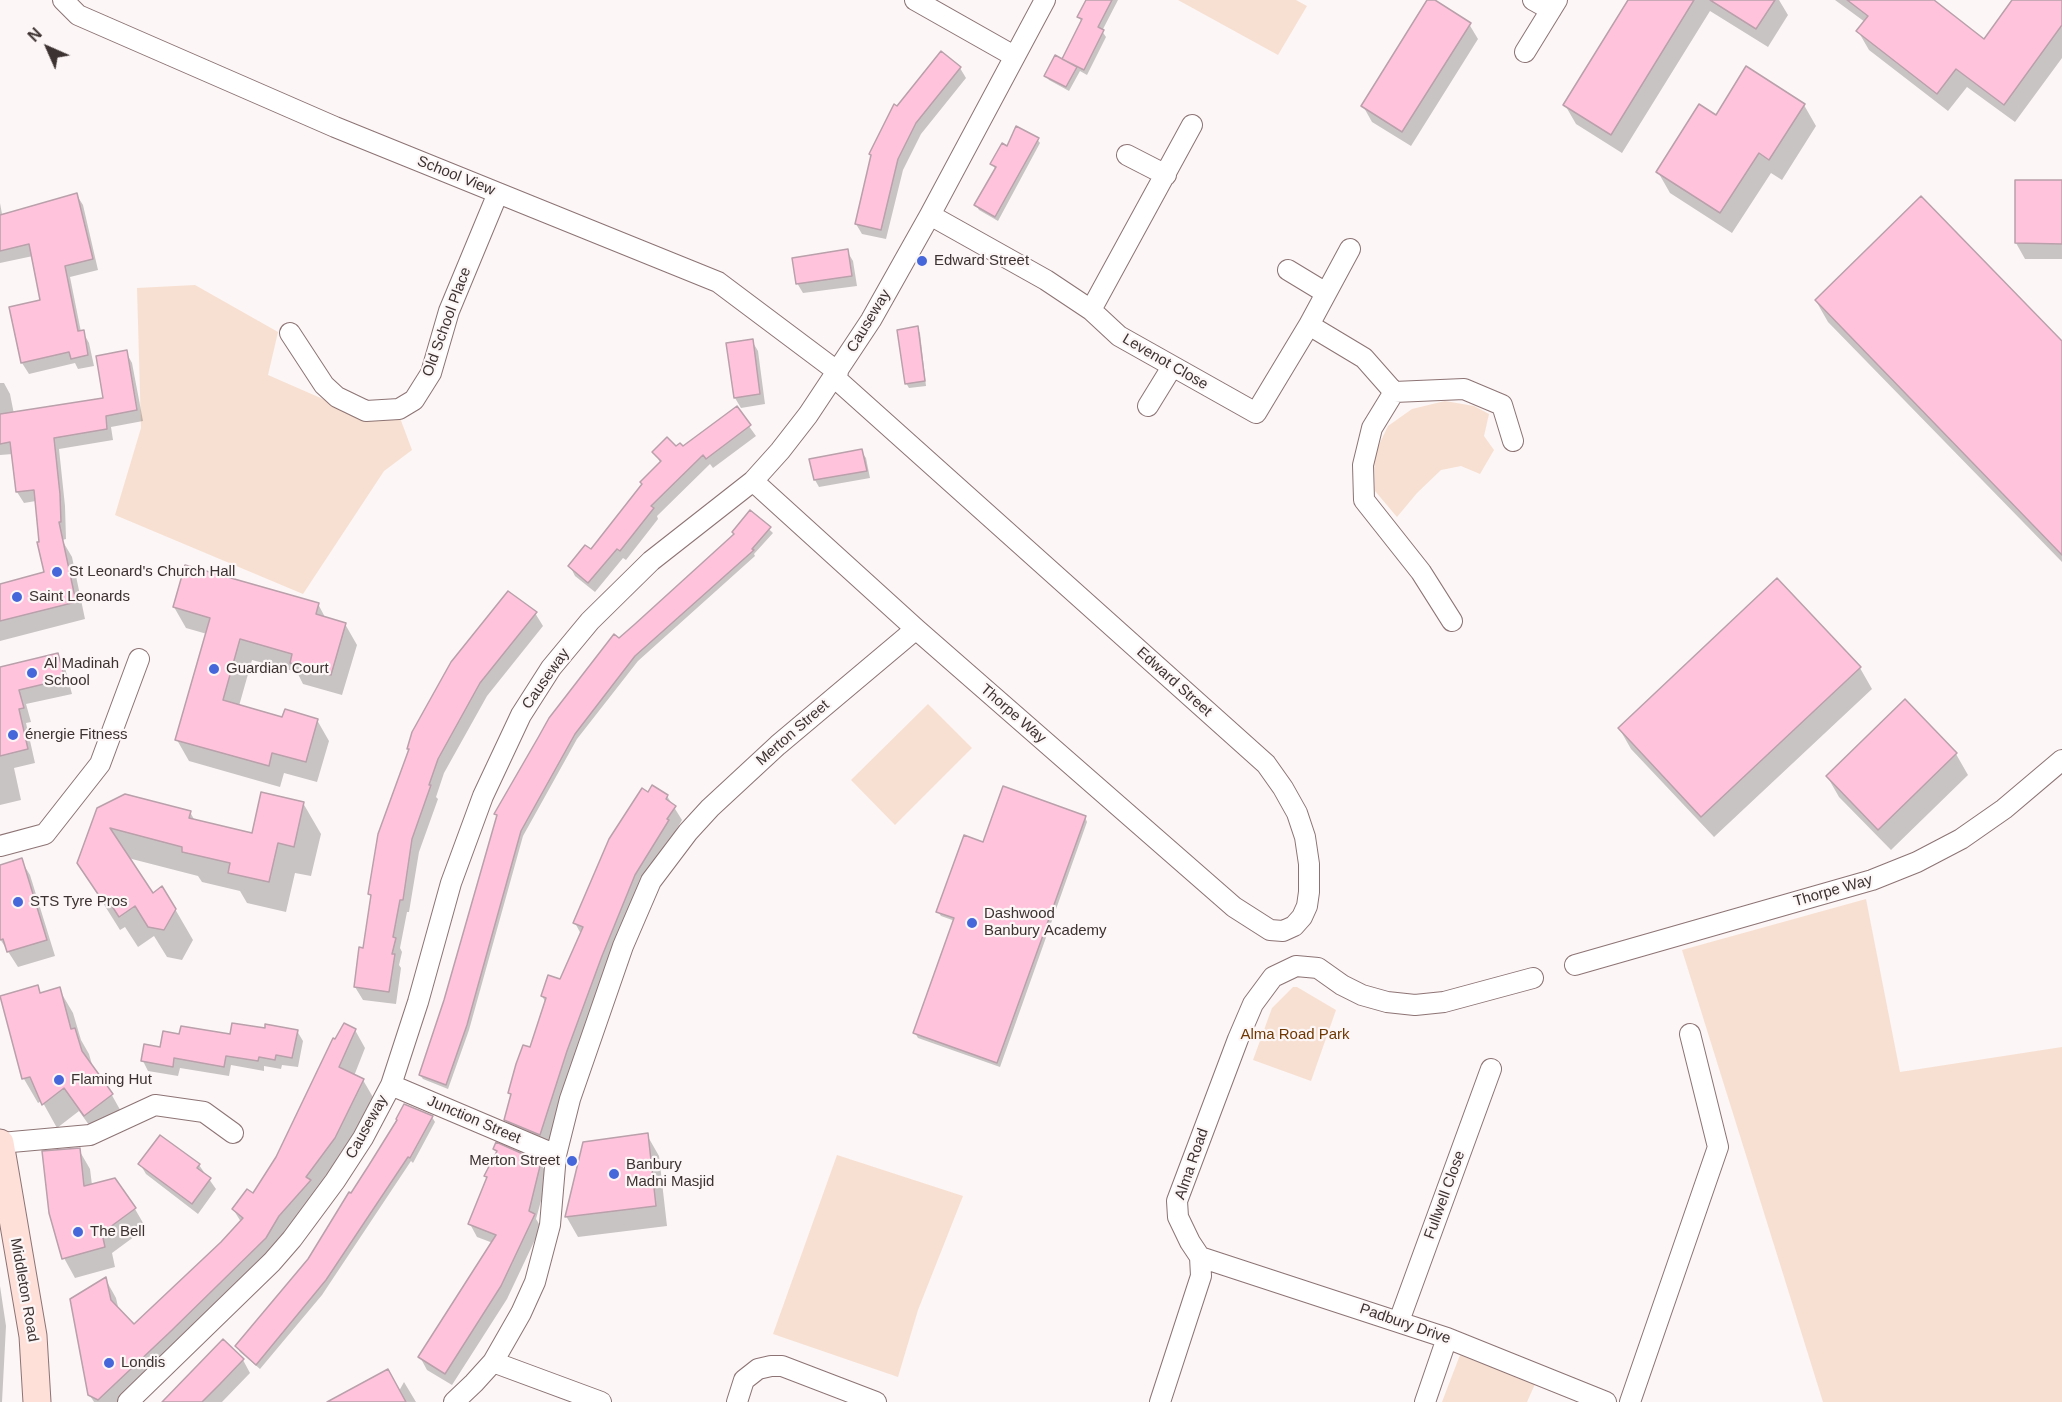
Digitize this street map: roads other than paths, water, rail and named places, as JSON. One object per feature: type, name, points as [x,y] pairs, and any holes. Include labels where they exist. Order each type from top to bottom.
[{"type":"street","name":"School View","points":[[63,0],[78,15],[335,127],[718,282],[836,374]]},
{"type":"street","points":[[915,0],[1014,56]]},
{"type":"street","name":"Causeway","points":[[128,1402],[246,1288],[292,1239],[335,1181],[363,1138],[391,1085],[418,1002],[452,883],[483,796],[523,712],[551,668],[590,621],[651,561],[753,481],[780,452],[836,374],[871,320],[930,216],[1045,0]]},
{"type":"street","points":[[1525,52],[1554,5],[1533,0]]},
{"type":"street","points":[[1091,310],[1192,125]]},
{"type":"street","points":[[1127,154],[1166,175]]},
{"type":"street","name":"Old School Place","points":[[291,333],[324,385],[337,397],[366,411],[399,409],[414,400],[431,373],[449,311],[498,193]]},
{"type":"street","name":"Levenot Close","points":[[930,216],[1046,280],[1091,310],[1119,336],[1256,413],[1309,325],[1350,249]]},
{"type":"street","points":[[1288,270],[1326,293]]},
{"type":"street","points":[[1309,325],[1364,358],[1394,392]]},
{"type":"street","points":[[1148,406],[1172,367]]},
{"type":"street","name":"Edward Street","points":[[836,374],[1266,764],[1297,813],[1309,864],[1307,906],[1302,917],[1294,926],[1283,931]]},
{"type":"street","points":[[1394,392],[1464,389],[1502,405],[1513,441]]},
{"type":"street","points":[[1394,392],[1372,428],[1363,465],[1364,500],[1421,572],[1452,621]]},
{"type":"street","name":"Thorpe Way","points":[[753,481],[916,629],[1234,907],[1270,930],[1283,931]]},
{"type":"street","name":"Merton Street","points":[[454,1402],[493,1362],[521,1313],[535,1282],[550,1225],[556,1155],[579,1068],[623,946],[651,881],[688,832],[710,808],[778,745],[916,629]]},
{"type":"street","points":[[0,846],[45,834],[100,764],[139,659]]},
{"type":"street","name":"Thorpe Way","points":[[1575,965],[1872,880],[1917,862],[1970,833],[2004,809],[2062,760]]},
{"type":"street","name":"Alma Road","points":[[1200,1257],[1178,1217],[1177,1202],[1238,1039],[1253,1004],[1273,977],[1296,966],[1318,968],[1342,985],[1362,995],[1387,1002],[1416,1005],[1444,1002],[1533,978]]},
{"type":"street","points":[[1630,1402],[1718,1147],[1690,1034]]},
{"type":"street","name":"Fullwell Close","points":[[1400,1321],[1491,1069]]},
{"type":"street","name":"Junction Street","points":[[391,1085],[556,1155]]},
{"type":"street","points":[[0,1143],[90,1136],[155,1105],[204,1112],[233,1133]]},
{"type":"street","name":"Middleton Road","points":[[0,1143],[8,1246],[33,1336],[37,1402]]},
{"type":"street","points":[[1160,1402],[1201,1276],[1200,1257]]},
{"type":"street","name":"Padbury Drive","points":[[1200,1257],[1400,1321],[1606,1402]]},
{"type":"street","points":[[1425,1402],[1447,1338]]},
{"type":"street","points":[[493,1362],[601,1402]]},
{"type":"street","points":[[737,1402],[744,1380],[758,1369],[771,1366],[782,1366],[876,1402]]},
{"type":"place","name":"Edward Street","points":[[922,261]]},
{"type":"place","name":"St Leonard's Church Hall","points":[[57,572]]},
{"type":"place","name":"Saint Leonards","points":[[17,597]]},
{"type":"place","name":"Guardian Court","points":[[214,669]]},
{"type":"place","name":"Al Madinah School","points":[[32,673]]},
{"type":"place","name":"énergie Fitness","points":[[13,735]]},
{"type":"place","name":"STS Tyre Pros","points":[[18,902]]},
{"type":"place","name":"Dashwood Banbury Academy","points":[[972,923]]},
{"type":"place","name":"Flaming Hut","points":[[59,1080]]},
{"type":"place","name":"Merton Street","points":[[572,1161]]},
{"type":"place","name":"Banbury Madni Masjid","points":[[614,1174]]},
{"type":"place","name":"The Bell","points":[[78,1232]]},
{"type":"place","name":"Londis","points":[[109,1363]]},
{"type":"park label","name":"Alma Road Park","points":[[1295,1035]]}]
